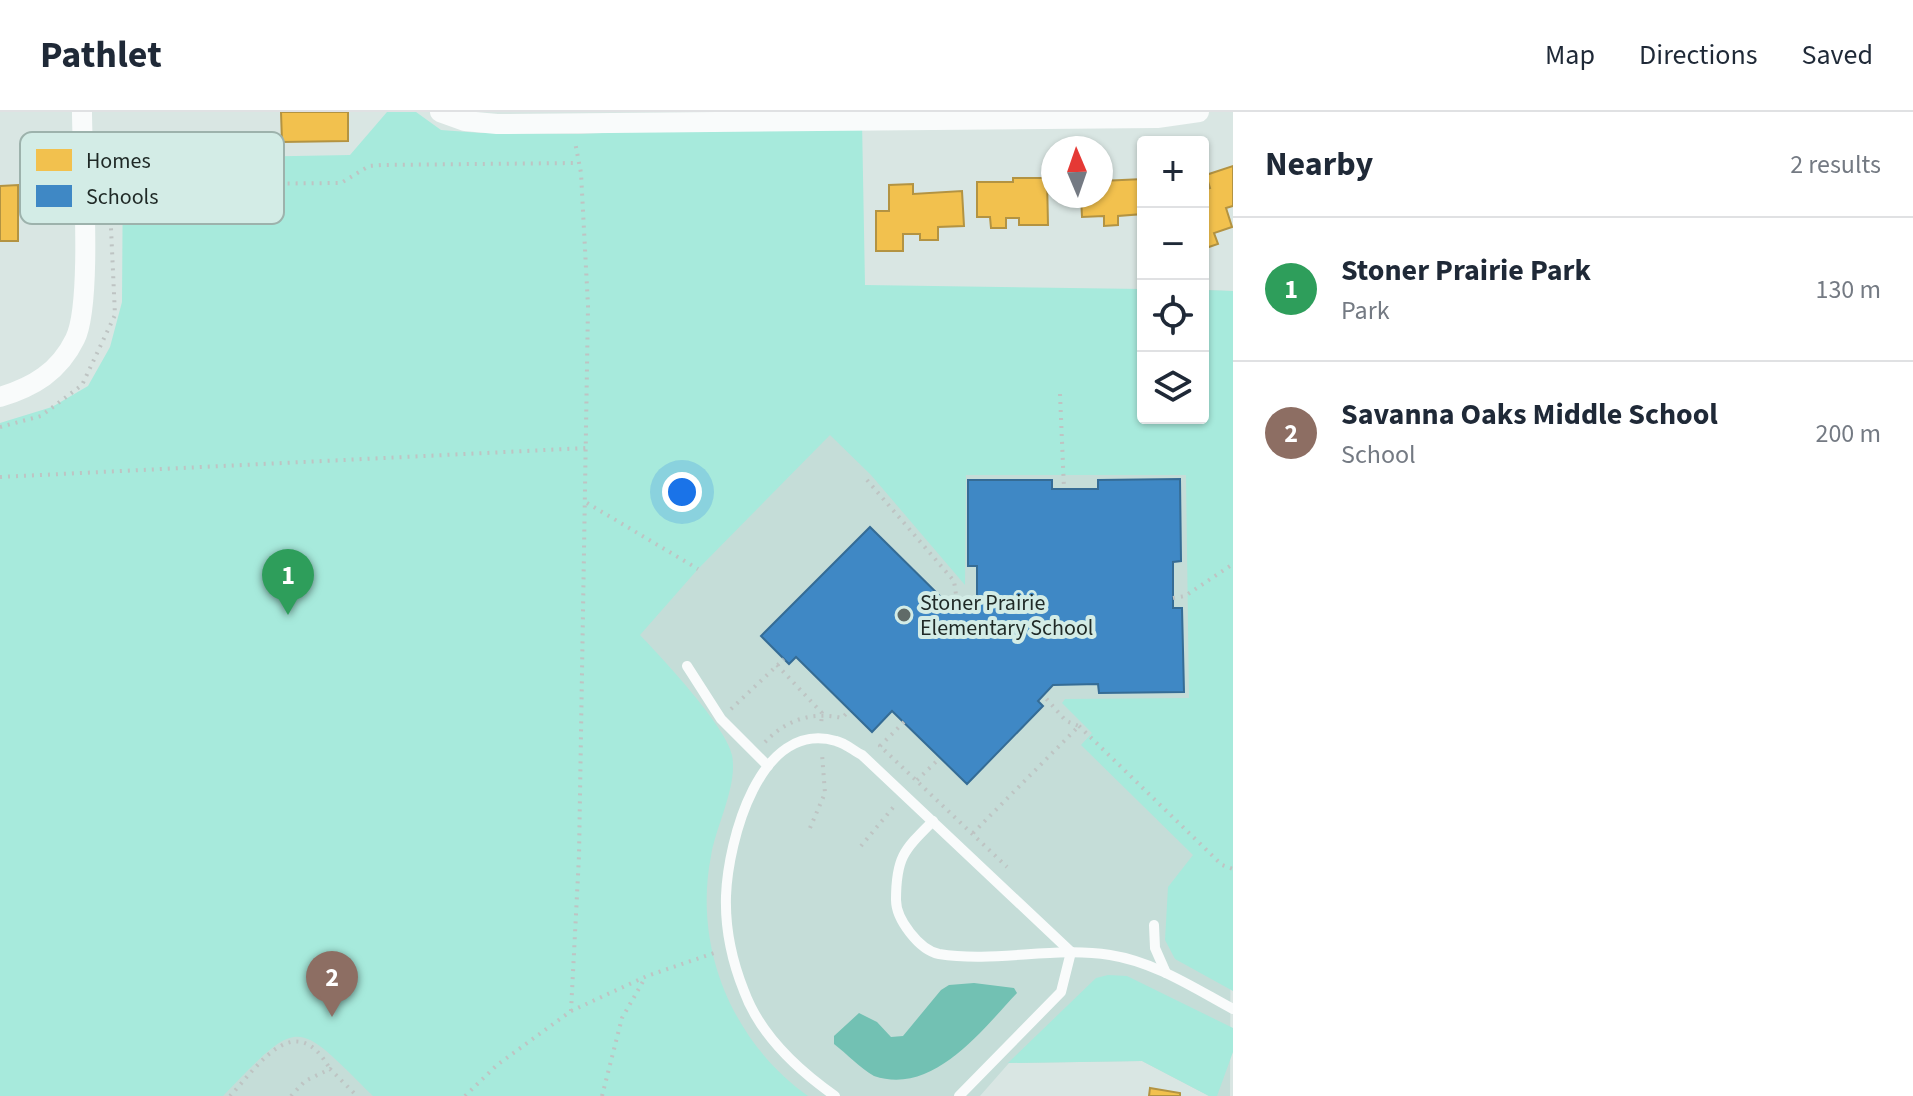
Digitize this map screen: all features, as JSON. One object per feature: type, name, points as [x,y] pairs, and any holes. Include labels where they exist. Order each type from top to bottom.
[{"type":"street","points":[[82,112],[82,132]]},
{"type":"street","points":[[440,112],[465,121],[486,123],[573,124],[1157,118],[1199,112]]},
{"type":"street","points":[[0,397],[31,388],[55,369],[76,338],[84,302],[83,224]]},
{"type":"lane","points":[[687,666],[721,719],[768,766]]},
{"type":"lane","points":[[835,1096],[796,1065],[769,1035],[745,995],[729,947],[726,897],[730,847],[746,801],[768,766],[792,745],[820,739],[837,741],[862,755],[1071,952]]},
{"type":"lane","points":[[933,821],[903,850],[896,908],[907,930],[936,953],[1071,952],[1110,955],[1166,973],[1233,1009]]},
{"type":"lane","points":[[1154,925],[1155,948],[1166,973]]},
{"type":"lane","points":[[959,1096],[1061,992],[1071,952]]},
{"type":"path","points":[[571,1011],[579,856],[588,306],[581,173],[576,163],[573,124]]},
{"type":"path","points":[[284,183],[341,183],[369,166],[381,165],[576,163]]},
{"type":"path","points":[[1060,394],[1064,489]]},
{"type":"path","points":[[0,477],[586,448]]},
{"type":"path","points":[[867,480],[954,581],[958,608]]},
{"type":"path","points":[[586,503],[698,569]]},
{"type":"path","points":[[1173,598],[1185,596],[1233,564]]},
{"type":"path","points":[[721,719],[784,659]]},
{"type":"path","points":[[1043,695],[1066,721],[1079,726],[1222,865],[1233,869]]},
{"type":"path","points":[[754,754],[774,733],[804,716],[822,713],[842,718],[850,710]]},
{"type":"path","points":[[904,722],[880,746],[1017,877]]},
{"type":"path","points":[[960,847],[1079,726]]},
{"type":"path","points":[[716,940],[720,962]]},
{"type":"path","points":[[465,1096],[497,1065],[571,1011],[647,976],[717,952]]},
{"type":"path","points":[[602,1096],[622,1018],[647,976]]},
{"type":"path","points":[[230,1096],[280,1043],[295,1041],[313,1046],[330,1069],[357,1096]]},
{"type":"path","points":[[291,1096],[305,1081],[330,1069]]},
{"type":"shaded area","points":[[387,112],[416,112],[441,130],[481,133],[580,134],[862,121],[865,285],[1137,289],[1137,424],[1209,424],[1209,290],[1233,291],[1233,991],[1175,959],[1165,940],[1168,887],[1193,855],[1081,745],[1092,733],[1062,703],[1065,699],[1189,698],[1186,475],[966,475],[965,585],[871,475],[830,435],[698,569],[640,635],[706,710],[732,755],[732,780],[711,856],[707,890],[708,924],[714,958],[724,990],[758,1049],[781,1074],[808,1096],[373,1096],[328,1052],[312,1041],[298,1037],[284,1040],[268,1051],[223,1096],[0,1096],[0,423],[52,407],[88,386],[110,347],[122,302],[123,224],[284,224],[284,156],[350,155]]},
{"type":"shaded area","name":"Stoner Prairie Elementary School","points":[[1137,289],[1137,424],[1209,424],[1209,290],[1233,291],[1230,1096],[1209,1096],[1142,1061],[1009,1063],[980,1096],[0,1096],[581,290]]},
{"type":"shaded area","points":[[1127,976],[1233,1028],[1233,1052],[1217,1096],[1209,1096],[1142,1061],[1008,1063],[1096,978]]},
{"type":"shaded area","points":[[974,983],[1014,988],[1017,993],[971,1041],[936,1069],[916,1077],[896,1080],[874,1076],[834,1044],[834,1036],[859,1013],[877,1022],[891,1037],[903,1036],[941,990],[949,985]]},
{"type":"building: Homes","points":[[281,112],[348,112],[348,141],[284,142]]},
{"type":"building: Homes","points":[[1233,166],[1233,206],[1226,208],[1232,227],[1214,233],[1218,244],[1209,247],[1210,188],[1209,174]]},
{"type":"building: Homes","points":[[1013,178],[1041,178],[1041,208],[1048,208],[1048,225],[1019,225],[1019,218],[1006,218],[1006,228],[991,228],[990,217],[977,217],[977,182],[1013,182]]},
{"type":"building: Homes","points":[[1137,179],[1137,214],[1118,216],[1118,225],[1104,226],[1104,216],[1082,217],[1082,208],[1113,208],[1113,180]]},
{"type":"building: Homes","points":[[913,184],[913,194],[962,191],[964,226],[938,227],[938,240],[920,240],[920,234],[903,234],[903,251],[876,251],[876,211],[889,211],[889,185]]},
{"type":"building: Homes","points":[[18,185],[18,241],[0,241],[0,186]]},
{"type":"building: Homes","points":[[1150,1088],[1180,1093],[1180,1096],[1149,1096]]},
{"type":"building: Schools","points":[[1180,479],[1181,561],[1173,562],[1173,608],[1182,608],[1184,692],[1099,693],[1098,684],[1053,685],[1038,701],[1043,706],[967,784],[892,711],[872,732],[796,657],[789,664],[761,636],[870,527],[952,608],[977,608],[977,566],[968,566],[968,480],[1052,480],[1052,489],[1098,489],[1098,480]]},
{"type":"place","name":"Stoner Prairie Park","points":[[288,615]]},
{"type":"place","name":"Stoner Prairie Elementary School","points":[[904,615]]},
{"type":"place","name":"Savanna Oaks Middle School","points":[[332,1017]]}]
